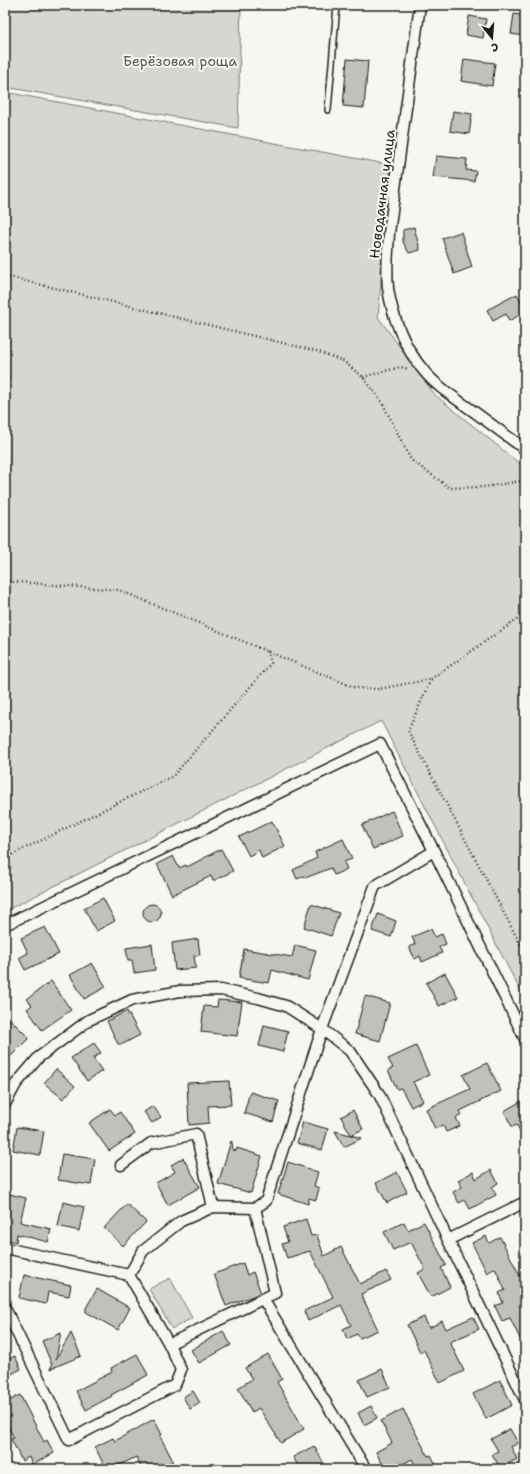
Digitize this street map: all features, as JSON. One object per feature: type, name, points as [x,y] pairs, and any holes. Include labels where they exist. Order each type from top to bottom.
[{"type":"street","name":"Новодачная улица","points":[[420,5],[388,233],[388,289],[402,336],[424,372],[443,389],[525,449]]},
{"type":"street","points":[[5,925],[380,744],[434,851],[525,1039]]},
{"type":"street","points":[[129,1275],[143,1252],[181,1220],[213,1207],[255,1208],[266,1201],[322,1029],[375,886],[434,851]]},
{"type":"street","points":[[5,1104],[16,1084],[39,1056],[89,1020],[132,1000],[180,991],[221,990],[286,1006],[322,1029],[350,1051],[379,1094],[525,1400]]},
{"type":"street","points":[[120,1165],[151,1143],[196,1134],[213,1207]]},
{"type":"street","points":[[448,1240],[525,1202]]},
{"type":"street","points":[[169,1344],[275,1293],[255,1208]]},
{"type":"street","points":[[5,1248],[129,1275],[169,1344],[181,1370],[175,1385],[69,1440],[5,1308]]},
{"type":"street","points":[[263,1299],[364,1468]]},
{"type":"lane","points":[[328,110],[337,5]]},
{"type":"path","points":[[5,276],[316,351],[343,361],[363,377],[382,402],[411,460],[450,488],[485,487],[521,481],[525,478]]},
{"type":"path","points":[[363,377],[400,367],[424,372]]},
{"type":"path","points":[[5,581],[119,590],[356,688],[379,689],[431,679],[525,614]]},
{"type":"path","points":[[5,858],[173,776],[271,663],[267,651]]},
{"type":"path","points":[[431,679],[408,730],[525,953]]},
{"type":"green space","name":"Берёзовая роща","points":[[5,5],[241,5],[238,128],[5,87]]},
{"type":"green space","points":[[5,92],[391,165],[378,317],[435,395],[525,468],[525,1000],[381,721],[5,911]]},
{"type":"green space","points":[[170,1278],[192,1318],[172,1329],[149,1289]]},
{"type":"building","points":[[514,14],[525,16],[525,36],[511,34]]},
{"type":"building","points":[[469,16],[486,19],[483,38],[466,35]]},
{"type":"building","points":[[347,59],[368,61],[364,108],[343,106]]},
{"type":"building","points":[[464,59],[495,63],[492,86],[461,81]]},
{"type":"building","points":[[453,111],[472,114],[469,134],[450,131]]},
{"type":"building","points":[[436,156],[467,159],[466,170],[476,171],[474,181],[433,177]]},
{"type":"building","points":[[414,227],[420,250],[409,253],[403,242],[403,230]]},
{"type":"building","points":[[461,232],[472,267],[454,274],[442,238]]},
{"type":"building","points":[[517,294],[525,308],[525,312],[509,321],[506,314],[493,321],[487,310]]},
{"type":"building","points":[[392,811],[403,836],[373,849],[362,825]]},
{"type":"building","points":[[272,821],[285,846],[262,858],[259,850],[249,856],[239,837]]},
{"type":"building","points":[[343,839],[352,859],[344,862],[347,869],[334,875],[331,868],[305,878],[304,876],[297,879],[293,870],[317,858],[315,852]]},
{"type":"building","points":[[221,849],[233,871],[213,881],[211,876],[172,895],[157,864],[173,856],[179,868],[186,865],[187,867]]},
{"type":"building","points":[[103,898],[115,921],[96,931],[84,908]]},
{"type":"building","points":[[148,904],[156,904],[161,909],[159,920],[156,922],[148,922],[143,917],[143,909]]},
{"type":"building","points":[[311,904],[339,913],[331,936],[304,927]]},
{"type":"building","points":[[378,914],[396,921],[391,937],[372,931]]},
{"type":"building","points":[[45,927],[59,954],[25,970],[19,958],[28,953],[21,938]]},
{"type":"building","points":[[431,929],[435,937],[442,934],[446,944],[439,947],[442,953],[422,962],[420,956],[415,959],[409,947],[415,944],[412,937]]},
{"type":"building","points":[[198,939],[200,955],[194,956],[196,968],[175,970],[172,943]]},
{"type":"building","points":[[152,944],[155,970],[134,973],[132,960],[128,960],[126,948]]},
{"type":"building","points":[[295,945],[316,950],[308,980],[272,970],[269,983],[239,978],[244,949],[292,957]]},
{"type":"building","points":[[92,963],[106,987],[84,999],[70,975]]},
{"type":"building","points":[[445,973],[458,997],[439,1006],[426,983]]},
{"type":"building","points":[[51,981],[71,1010],[42,1030],[27,1009],[32,1005],[27,999]]},
{"type":"building","points":[[365,996],[390,1003],[380,1041],[355,1034]]},
{"type":"building","points":[[218,1000],[242,1002],[237,1036],[201,1032],[204,1006],[217,1007]]},
{"type":"building","points":[[127,1011],[140,1035],[123,1044],[118,1044],[107,1021]]},
{"type":"building","points":[[5,1014],[29,1038],[5,1062]]},
{"type":"building","points":[[264,1025],[288,1031],[283,1052],[259,1046]]},
{"type":"building","points":[[94,1043],[101,1053],[93,1058],[102,1071],[87,1081],[71,1058]]},
{"type":"building","points":[[416,1046],[429,1075],[413,1082],[423,1101],[411,1107],[401,1088],[397,1089],[388,1070],[393,1068],[388,1059]]},
{"type":"building","points":[[487,1063],[501,1091],[460,1111],[462,1115],[456,1118],[460,1126],[446,1132],[443,1125],[435,1129],[426,1109],[470,1089],[463,1075]]},
{"type":"building","points":[[56,1069],[75,1086],[63,1099],[44,1083]]},
{"type":"building","points":[[229,1081],[231,1105],[208,1106],[209,1123],[189,1125],[187,1083]]},
{"type":"building","points":[[250,1092],[279,1101],[273,1122],[244,1113]]},
{"type":"building","points":[[525,1099],[525,1144],[517,1125],[512,1127],[504,1111]]},
{"type":"building","points":[[153,1106],[161,1117],[152,1123],[144,1112]]},
{"type":"building","points":[[110,1109],[115,1115],[120,1112],[135,1134],[109,1151],[89,1123]]},
{"type":"building","points":[[353,1110],[363,1129],[351,1135],[341,1117]]},
{"type":"building","points":[[303,1122],[328,1129],[322,1150],[297,1143]]},
{"type":"building","points":[[17,1127],[44,1131],[40,1155],[13,1150]]},
{"type":"building","points":[[335,1131],[362,1138],[344,1147]]},
{"type":"building","points":[[231,1141],[233,1150],[236,1151],[237,1148],[262,1156],[251,1193],[218,1184]]},
{"type":"building","points":[[62,1154],[95,1159],[91,1185],[58,1180]]},
{"type":"building","points":[[183,1158],[200,1187],[168,1205],[156,1183],[175,1172],[171,1165]]},
{"type":"building","points":[[288,1162],[318,1172],[314,1186],[319,1188],[316,1200],[309,1198],[308,1204],[278,1194]]},
{"type":"building","points":[[491,1170],[498,1183],[492,1187],[496,1195],[470,1209],[465,1200],[459,1203],[453,1192],[462,1187],[458,1180],[473,1172],[476,1179]]},
{"type":"building","points":[[397,1172],[407,1192],[387,1203],[376,1183]]},
{"type":"building","points":[[5,1193],[26,1198],[20,1222],[51,1229],[48,1242],[17,1234],[16,1242],[5,1239]]},
{"type":"building","points":[[63,1202],[84,1207],[79,1231],[58,1226]]},
{"type":"building","points":[[127,1204],[146,1222],[123,1246],[104,1228]]},
{"type":"building","points":[[306,1219],[311,1236],[317,1235],[324,1256],[341,1247],[360,1284],[386,1271],[391,1280],[361,1294],[378,1330],[360,1338],[357,1334],[347,1339],[343,1329],[351,1325],[341,1305],[308,1321],[304,1311],[333,1297],[310,1251],[287,1258],[282,1244],[288,1242],[283,1227]]},
{"type":"building","points":[[404,1222],[408,1230],[424,1222],[446,1265],[441,1268],[450,1287],[431,1297],[418,1273],[425,1269],[411,1242],[393,1250],[384,1232]]},
{"type":"building","points":[[486,1236],[489,1243],[500,1237],[520,1276],[525,1274],[525,1349],[510,1318],[502,1321],[495,1306],[503,1303],[499,1293],[505,1290],[495,1268],[487,1273],[472,1243]]},
{"type":"building","points":[[243,1263],[247,1275],[253,1272],[261,1293],[226,1306],[214,1274]]},
{"type":"building","points":[[24,1275],[71,1285],[69,1296],[48,1292],[46,1304],[19,1298]]},
{"type":"building","points":[[97,1289],[130,1308],[118,1330],[86,1312],[86,1308]]},
{"type":"building","points":[[424,1317],[429,1328],[442,1321],[446,1329],[473,1317],[479,1329],[450,1342],[464,1371],[440,1383],[424,1350],[420,1352],[407,1325]]},
{"type":"building","points":[[223,1331],[231,1345],[199,1363],[191,1350]]},
{"type":"building","points":[[61,1333],[56,1359],[71,1333],[81,1356],[50,1369],[52,1365],[42,1341]]},
{"type":"building","points":[[137,1354],[148,1375],[86,1410],[76,1391],[112,1372],[111,1368]]},
{"type":"building","points":[[268,1354],[282,1379],[277,1382],[304,1429],[281,1443],[259,1408],[252,1412],[238,1388],[252,1379],[245,1368]]},
{"type":"building","points":[[15,1356],[21,1369],[5,1377],[5,1361]]},
{"type":"building","points":[[382,1369],[390,1387],[367,1397],[359,1380]]},
{"type":"building","points":[[500,1380],[512,1405],[486,1419],[473,1394]]},
{"type":"building","points":[[193,1391],[200,1403],[190,1409],[183,1397]]},
{"type":"building","points":[[20,1395],[44,1442],[47,1440],[54,1453],[32,1465],[29,1457],[22,1461],[11,1439],[14,1438],[5,1421],[5,1403]]},
{"type":"building","points":[[371,1406],[377,1418],[364,1425],[358,1413]]},
{"type":"building","points":[[403,1409],[428,1456],[431,1455],[438,1469],[417,1469],[412,1459],[394,1469],[385,1469],[376,1452],[392,1443],[381,1421]]},
{"type":"building","points":[[154,1419],[162,1435],[160,1436],[173,1461],[157,1469],[142,1469],[136,1457],[111,1469],[106,1469],[95,1447],[113,1438],[115,1441]]},
{"type":"building","points":[[510,1429],[518,1443],[511,1447],[517,1459],[500,1468],[492,1454],[498,1451],[491,1439]]},
{"type":"building","points":[[314,1446],[327,1469],[300,1469],[293,1457]]}]
